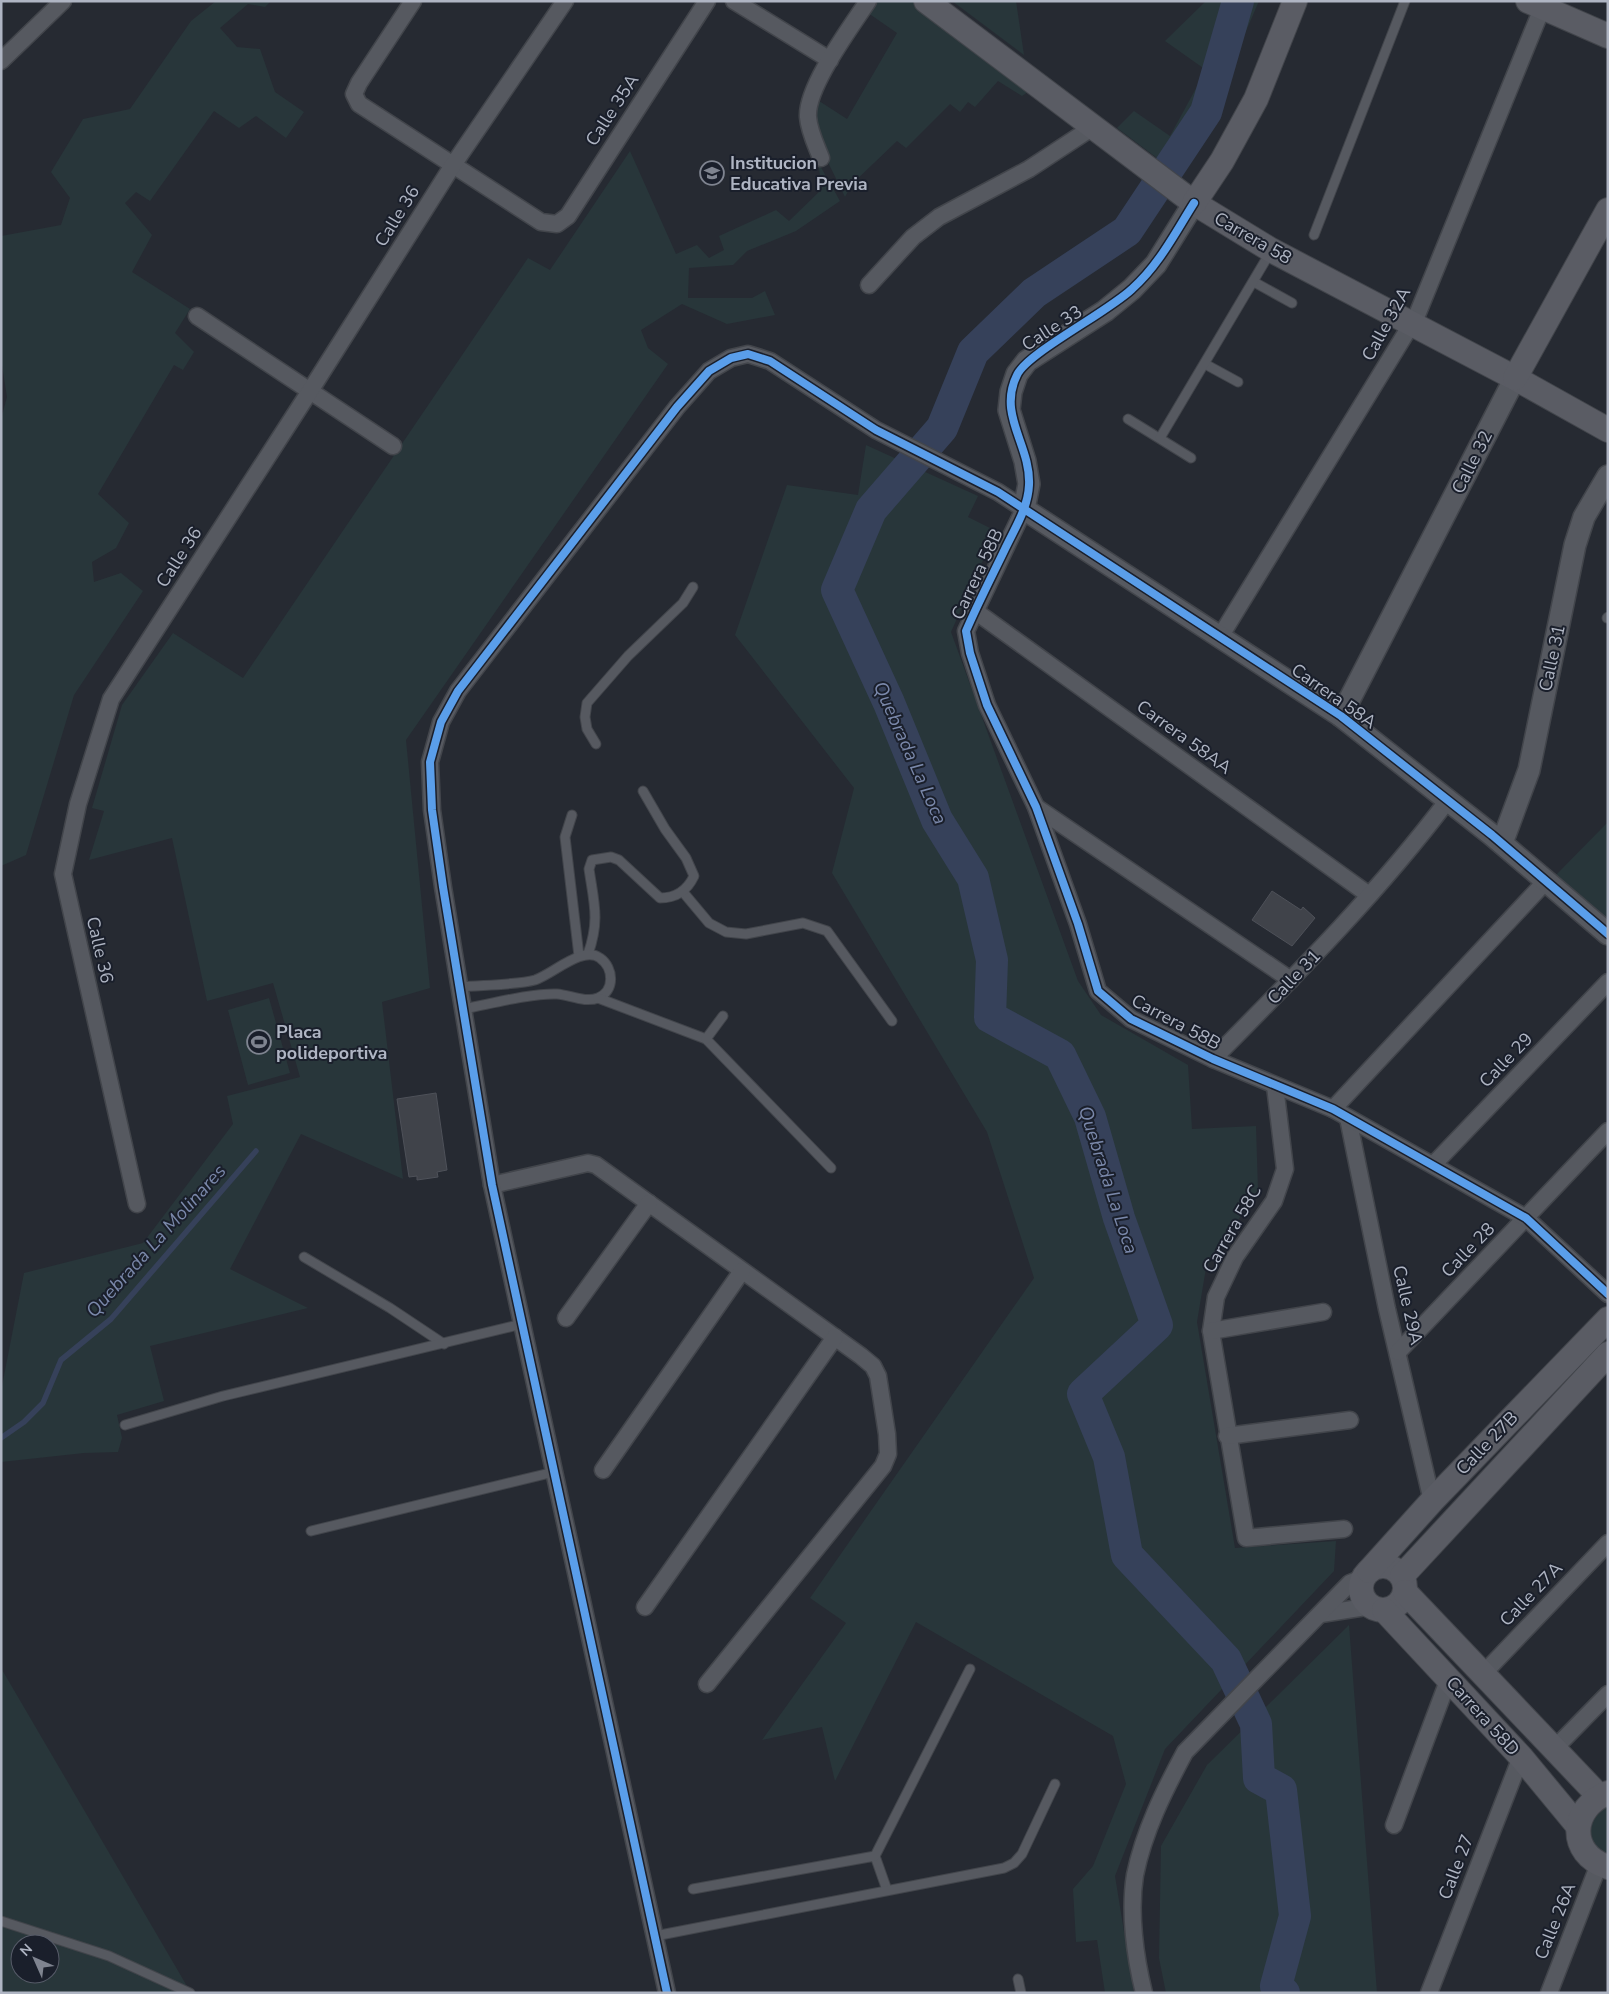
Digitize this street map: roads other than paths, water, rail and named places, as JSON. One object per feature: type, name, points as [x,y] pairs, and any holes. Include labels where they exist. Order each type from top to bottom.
[{"type":"main road","name":"Carrera 58","points":[[926,1],[1194,203],[1271,250],[1515,378],[1608,430]]},
{"type":"main road","name":"Calle 33","points":[[1194,203],[1222,161],[1256,99],[1295,1]]},
{"type":"main road","points":[[1536,4],[1608,36]]},
{"type":"main road","name":"Calle 32","points":[[1515,378],[1608,210]]},
{"type":"main road","name":"Calle 27B","points":[[1367,1574],[1432,1501],[1608,1319]]},
{"type":"main road","name":"Calle 27B","points":[[1403,1584],[1608,1354]]},
{"type":"main road","points":[[1383,1566],[1397,1571],[1403,1584],[1395,1606],[1378,1608],[1367,1602],[1362,1590],[1367,1574],[1383,1566]]},
{"type":"main road","name":"Carrera 58D","points":[[1403,1584],[1483,1674],[1554,1749],[1603,1795]]},
{"type":"main road","name":"Carrera 58D","points":[[1378,1608],[1449,1678],[1521,1757],[1578,1826]]},
{"type":"main road","points":[[1603,1795],[1589,1804],[1582,1814],[1578,1826],[1581,1844],[1591,1859],[1604,1866]]},
{"type":"street","points":[[1,61],[62,1]]},
{"type":"street","points":[[413,1],[359,83],[354,94],[359,104],[453,165]]},
{"type":"street","name":"Calle 36","points":[[137,1204],[63,874],[78,804],[110,698],[310,391],[453,165],[565,1]]},
{"type":"street","name":"Calle 35A","points":[[453,165],[541,222],[557,224],[568,216],[707,1]]},
{"type":"street","points":[[734,1],[830,60]]},
{"type":"street","points":[[821,158],[808,117],[810,101],[830,60],[868,1]]},
{"type":"street","name":"Calle 32A","points":[[1220,638],[1417,315],[1536,4]]},
{"type":"street","points":[[869,285],[913,238],[939,217],[1029,169],[1093,127]]},
{"type":"street","name":"Calle 33","points":[[1024,509],[1029,484],[1025,460],[1010,410],[1011,392],[1017,374],[1027,361],[1105,311],[1132,289],[1156,264],[1194,203]]},
{"type":"street","points":[[197,316],[393,446]]},
{"type":"street","points":[[667,1993],[492,1185],[432,810],[430,762],[442,722],[458,691],[677,407],[709,371],[731,358],[748,354],[770,361],[876,430],[998,492],[1024,509]]},
{"type":"street","name":"Calle 32","points":[[1341,716],[1515,378]]},
{"type":"street","name":"Calle 31","points":[[1502,844],[1529,770],[1575,545],[1584,517],[1608,476]]},
{"type":"street","name":"Carrera 58B","points":[[1024,509],[966,631],[970,653],[987,704],[1036,807],[1078,924],[1098,991],[1131,1019],[1213,1059],[1333,1110],[1526,1218],[1608,1294]]},
{"type":"street","name":"Carrera 58A","points":[[1024,509],[1341,716],[1502,844],[1608,934]]},
{"type":"street","name":"Carrera 58AA","points":[[975,611],[1369,895]]},
{"type":"street","name":"Calle 31","points":[[1213,1059],[1291,980],[1369,895],[1448,800]]},
{"type":"street","points":[[1036,807],[1291,980]]},
{"type":"street","points":[[1333,1110],[1546,881]]},
{"type":"street","name":"Calle 29","points":[[1433,1166],[1608,982]]},
{"type":"street","name":"Carrera 58C","points":[[1275,1086],[1285,1169],[1274,1202],[1235,1257],[1216,1297],[1210,1331],[1246,1538],[1344,1529]]},
{"type":"street","name":"Calle 29A","points":[[1348,1118],[1432,1501]]},
{"type":"street","name":"Calle 28","points":[[1398,1352],[1608,1132]]},
{"type":"street","points":[[492,1185],[588,1163],[596,1165],[835,1337],[873,1366],[878,1376],[888,1454],[883,1466],[706,1684]]},
{"type":"street","points":[[566,1318],[649,1203]]},
{"type":"street","points":[[603,1470],[742,1270]]},
{"type":"street","points":[[1210,1331],[1323,1312]]},
{"type":"street","points":[[644,1607],[835,1337]]},
{"type":"street","points":[[1227,1436],[1350,1420]]},
{"type":"street","name":"Calle 27A","points":[[1483,1674],[1608,1542]]},
{"type":"street","name":"Calle 27B","points":[[1144,1993],[1134,1921],[1135,1876],[1148,1830],[1167,1785],[1186,1752],[1350,1583],[1367,1574]]},
{"type":"street","points":[[1321,1614],[1378,1608]]},
{"type":"street","points":[[1394,1825],[1449,1678]]},
{"type":"street","points":[[1554,1749],[1608,1694]]},
{"type":"street","name":"Calle 27","points":[[1429,1993],[1521,1757]]},
{"type":"street","name":"Calle 26A","points":[[1548,1993],[1604,1866]]},
{"type":"lane","points":[[1314,235],[1405,1]]},
{"type":"lane","points":[[1160,438],[1254,282],[1271,250]]},
{"type":"lane","points":[[1254,282],[1292,303]]},
{"type":"lane","points":[[1205,364],[1238,382]]},
{"type":"lane","points":[[1128,419],[1191,458]]},
{"type":"lane","points":[[596,744],[587,729],[585,717],[587,703],[628,656],[683,603],[694,588]]},
{"type":"lane","points":[[584,955],[595,934],[596,923],[589,868],[592,860],[611,857],[619,860],[660,898],[674,896],[683,892],[694,876],[691,867],[664,829],[643,790]]},
{"type":"lane","points":[[572,815],[566,837],[584,955]]},
{"type":"lane","points":[[683,892],[709,923],[726,932],[746,934],[803,923],[827,931],[892,1021]]},
{"type":"lane","points":[[460,987],[535,980],[584,955],[598,956],[607,964],[611,973],[611,982],[606,992],[598,998],[586,1000],[554,994],[463,1009]]},
{"type":"lane","points":[[598,998],[706,1039],[831,1168]]},
{"type":"lane","points":[[706,1039],[723,1016]]},
{"type":"lane","points":[[304,1257],[390,1308],[444,1344]]},
{"type":"lane","points":[[125,1425],[223,1396],[522,1324]]},
{"type":"lane","points":[[311,1531],[554,1472]]},
{"type":"lane","points":[[886,1890],[875,1856],[970,1670]]},
{"type":"lane","points":[[655,1936],[1004,1868],[1014,1863],[1022,1854],[1055,1784]]},
{"type":"lane","points":[[693,1889],[875,1856]]},
{"type":"lane","points":[[1,1921],[109,1956],[190,1993]]},
{"type":"lane","points":[[1018,1979],[1021,1993]]},
{"type":"waterway","name":"Quebrada La Loca","points":[[1238,1],[1206,112],[1127,231],[1034,293],[973,352],[942,428],[871,510],[837,590],[889,703],[937,820],[973,878],[992,960],[990,1017],[1060,1055],[1090,1117],[1119,1218],[1157,1325],[1083,1394],[1109,1457],[1127,1555],[1226,1660],[1256,1724],[1259,1778],[1281,1790],[1295,1916],[1276,1986],[1284,1993]]},
{"type":"waterway","name":"Quebrada La Molinares","points":[[1,1438],[24,1422],[43,1403],[61,1360],[111,1319],[256,1151]]},
{"type":"place","name":"Institucion Educativa Previa","points":[[712,173]]},
{"type":"place","name":"Placa polideportiva","points":[[259,1042]]}]
